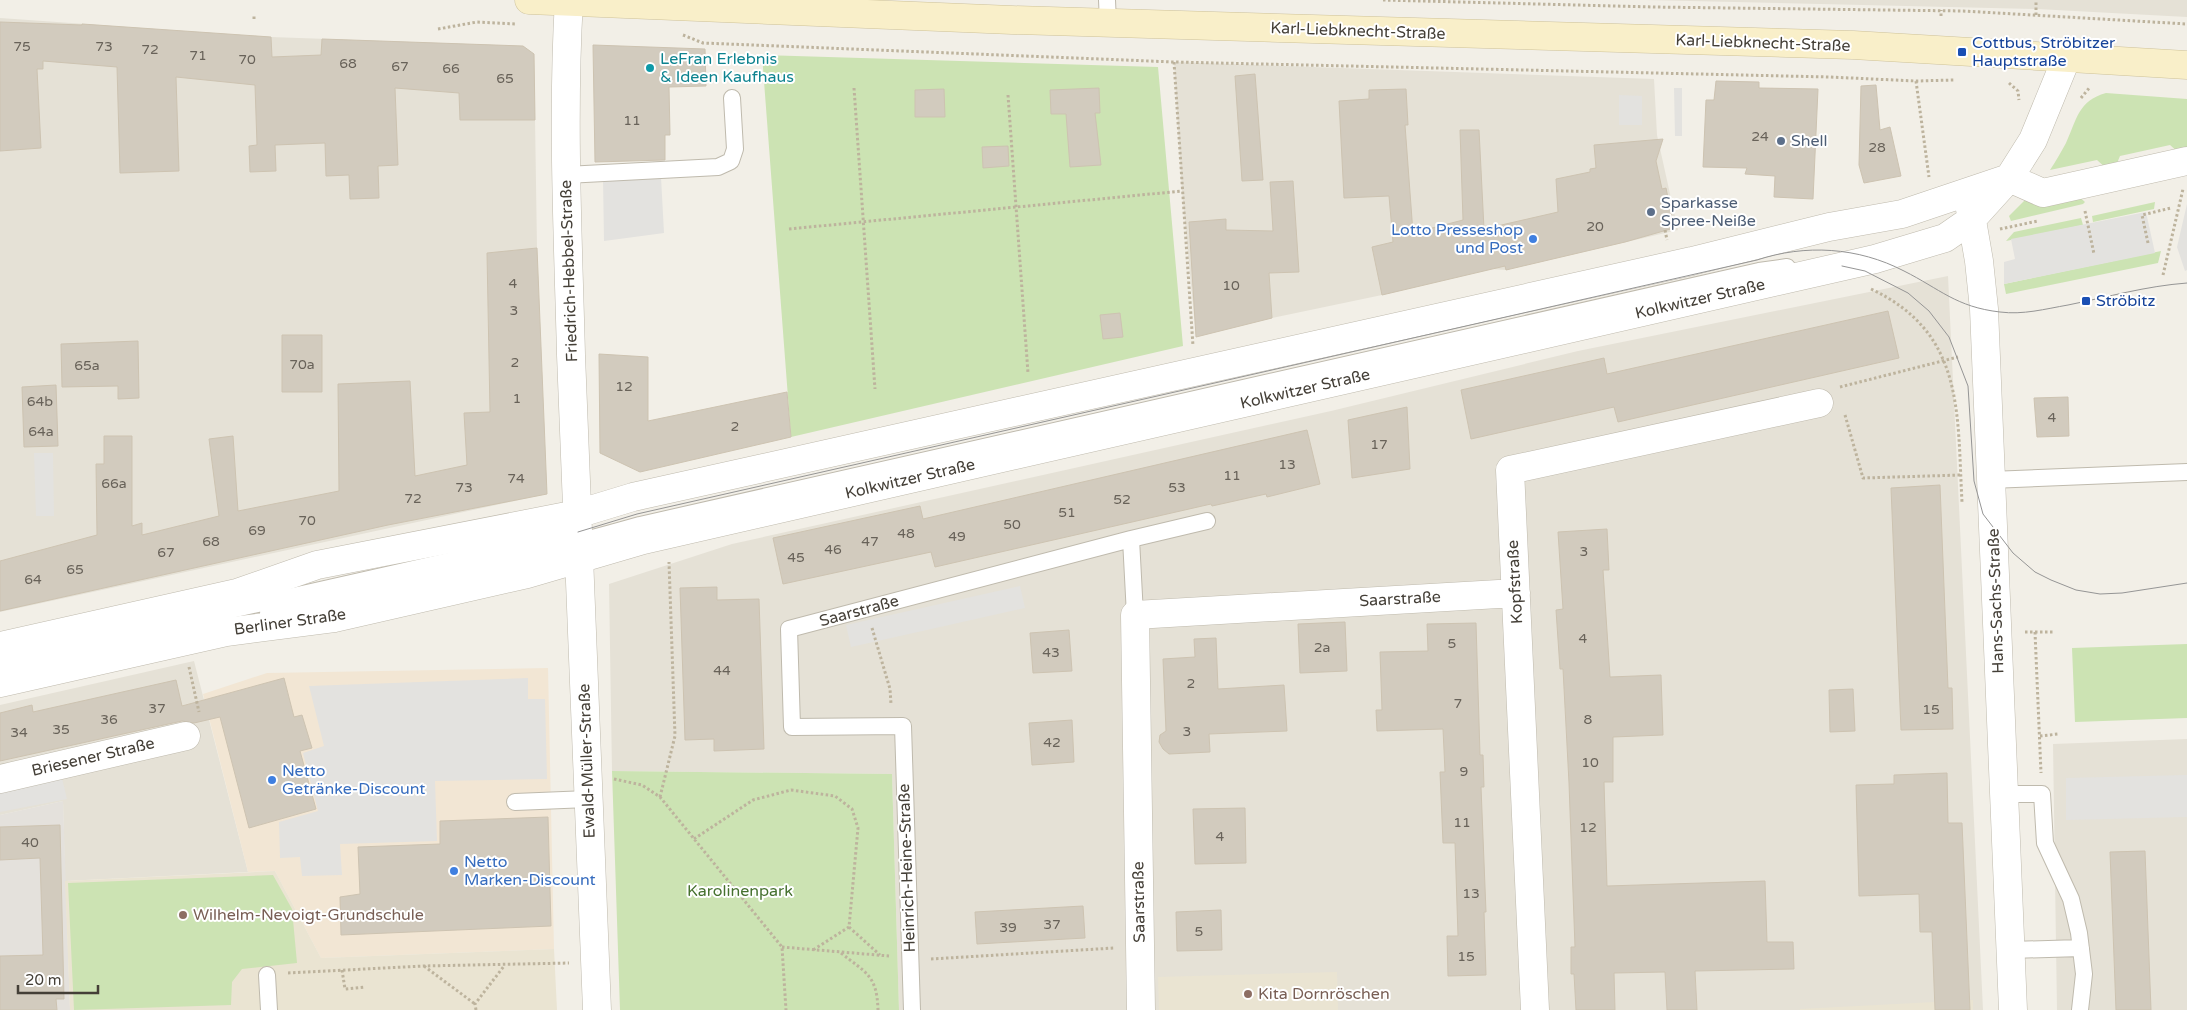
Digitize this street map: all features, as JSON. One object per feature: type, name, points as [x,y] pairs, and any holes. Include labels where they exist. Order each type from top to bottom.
[{"type":"main road","name":"Karl-Liebknecht-Straße","points":[[527,12],[569,1],[1107,11],[1853,46],[2187,65]]},
{"type":"street","name":"Friedrich-Hebbel-Straße","points":[[569,1],[566,40],[566,175],[578,537]]},
{"type":"street","name":"Kolkwitzer Straße","points":[[578,537],[643,540],[1842,266],[1928,244],[1944,238],[1972,220],[2009,178],[2033,140],[2067,57]]},
{"type":"street","points":[[0,646],[237,592],[317,565],[578,537],[633,497],[1682,263],[1829,227],[1902,214],[2009,178],[2043,193],[2187,161]]},
{"type":"street","name":"Hans-Sachs-Straße","points":[[1967,193],[1981,277],[2013,1010]]},
{"type":"street","name":"Kopfstraße","points":[[1535,1010],[1510,470],[1834,402]]},
{"type":"street","name":"Berliner Straße","points":[[0,683],[226,632],[334,618],[528,574],[578,537]]},
{"type":"street","name":"Ewald-Müller-Straße","points":[[578,537],[597,1010]]},
{"type":"street","name":"Saarstraße","points":[[1141,1010],[1135,615],[1516,593]]},
{"type":"street","name":"Briesener Straße","points":[[0,779],[186,736]]},
{"type":"lane","points":[[566,175],[718,167],[731,161],[736,150],[732,98]]},
{"type":"lane","points":[[1990,480],[2187,472]]},
{"type":"lane","name":"Saarstraße","points":[[903,726],[792,727],[789,629],[1131,539],[1207,522]]},
{"type":"lane","points":[[0,662],[578,537]]},
{"type":"lane","points":[[0,674],[424,581],[578,537]]},
{"type":"lane","name":"Saarstraße","points":[[1131,539],[1135,615]]},
{"type":"lane","name":"Heinrich-Heine-Straße","points":[[903,726],[912,1010]]},
{"type":"lane","points":[[515,802],[587,789]]},
{"type":"lane","points":[[2004,794],[2042,794],[2045,843],[2071,899],[2080,932],[2084,974],[2080,1010]]},
{"type":"lane","points":[[2011,950],[2081,948]]},
{"type":"lane","points":[[268,975],[269,1010]]},
{"type":"path","points":[[1383,0],[1653,7],[1942,10],[2187,24]]},
{"type":"path","points":[[2036,0],[2036,15]]},
{"type":"path","points":[[1941,16],[1942,10]]},
{"type":"path","points":[[438,29],[527,12]]},
{"type":"path","points":[[704,43],[1174,62],[1829,77],[1948,82],[1963,78]]},
{"type":"path","points":[[1174,62],[1193,352]]},
{"type":"path","points":[[1916,81],[1929,181]]},
{"type":"path","points":[[854,88],[875,390]]},
{"type":"path","points":[[1008,95],[1028,373]]},
{"type":"path","points":[[2163,275],[2183,188]]},
{"type":"path","points":[[789,229],[1182,191]]},
{"type":"path","points":[[2148,243],[2142,215],[2171,208]]},
{"type":"path","points":[[2085,210],[2094,254]]},
{"type":"path","points":[[1664,230],[1667,240]]},
{"type":"path","points":[[1868,287],[1893,299],[1916,318],[1933,338],[1944,360],[1956,400],[1963,511]]},
{"type":"path","points":[[1961,474],[1863,478],[1834,402],[1837,388],[1944,360],[1985,352]]},
{"type":"path","points":[[660,797],[675,736],[668,555]]},
{"type":"path","points":[[865,609],[890,694]]},
{"type":"path","points":[[2036,632],[2054,632]]},
{"type":"path","points":[[186,736],[185,730],[201,720],[189,665]]},
{"type":"path","points":[[2040,736],[2058,734]]},
{"type":"path","points":[[587,789],[620,779],[642,785],[660,797],[782,947],[786,1010]]},
{"type":"path","points":[[694,839],[753,800],[791,790],[835,796],[852,809],[858,828],[849,927]]},
{"type":"path","points":[[849,927],[880,956]]},
{"type":"path","points":[[813,950],[849,927]]},
{"type":"path","points":[[782,947],[910,958],[1140,946]]},
{"type":"path","points":[[840,953],[872,977],[878,993],[878,1010]]},
{"type":"path","points":[[268,975],[423,966],[595,962]]},
{"type":"path","points":[[475,1004],[504,965]]},
{"type":"path","points":[[423,966],[475,1004],[476,1010]]},
{"type":"path","points":[[342,970],[345,989],[365,987]]},
{"type":"shaded area","points":[[1645,0],[2187,0],[2187,17],[2037,9]]},
{"type":"shaded area","points":[[0,18],[271,37],[523,46],[534,54],[537,248],[547,494],[0,612]]},
{"type":"shaded area","points":[[1174,62],[1654,79],[1657,135],[1678,230],[1506,270],[1491,269],[1196,337],[1182,191]]},
{"type":"shaded area","points":[[1674,88],[1682,88],[1682,136],[1675,136]]},
{"type":"shaded area","points":[[1619,95],[1642,96],[1642,125],[1619,125]]},
{"type":"shaded area","points":[[661,177],[664,233],[604,241],[603,178]]},
{"type":"shaded area","points":[[2187,204],[2187,270],[2185,271],[2177,247]]},
{"type":"shaded area","points":[[2146,212],[2155,253],[2004,284],[2004,262],[2015,259],[2011,239]]},
{"type":"shaded area","points":[[1948,276],[1983,1010],[899,1010],[892,774],[612,771],[609,584],[732,544],[1331,411],[1578,351]]},
{"type":"shaded area","points":[[34,453],[53,453],[54,516],[36,516]]},
{"type":"shaded area","points":[[1020,586],[1025,608],[851,647],[846,625]]},
{"type":"shaded area","points":[[194,661],[248,872],[65,881],[63,801],[0,815],[0,705]]},
{"type":"shaded area","points":[[548,668],[554,949],[321,958],[275,871],[248,872],[203,694],[267,673]]},
{"type":"shaded area","points":[[528,678],[528,699],[545,699],[547,779],[435,781],[437,841],[340,844],[342,875],[302,876],[300,857],[280,858],[279,822],[318,811],[303,753],[324,746],[309,686]]},
{"type":"shaded area","points":[[2187,739],[2187,1010],[2057,1010],[2053,744]]},
{"type":"shaded area","points":[[2187,775],[2187,817],[2066,820],[2066,778]]},
{"type":"shaded area","points":[[62,778],[67,799],[0,812],[0,791]]},
{"type":"shaded area","points":[[63,801],[70,1010],[0,1010],[0,815]]},
{"type":"shaded area","name":"Wilhelm-Nevoigt-Grundschule","points":[[275,871],[321,958],[554,949],[557,1010],[70,1010],[65,881]]},
{"type":"shaded area","name":"Kita Dornröschen","points":[[1337,972],[1338,1010],[1159,1010],[1158,977]]},
{"type":"shaded area","points":[[1973,1000],[1973,1010],[1800,1010],[1800,1009]]},
{"type":"green space","points":[[762,55],[1158,67],[1183,346],[791,437]]},
{"type":"green space","points":[[2106,93],[2187,99],[2187,153],[2180,154],[2170,145],[2120,156],[2115,168],[2108,170],[2097,160],[2050,170],[2084,106],[2097,96]]},
{"type":"green space","points":[[2077,195],[2085,202],[2083,204],[2011,221],[2009,216],[2026,199]]},
{"type":"green space","points":[[2155,202],[2154,209],[2093,222],[2092,216]]},
{"type":"green space","points":[[2081,218],[2083,225],[2006,241],[2014,232]]},
{"type":"green space","points":[[2161,251],[2158,263],[2006,294],[2004,284]]},
{"type":"green space","points":[[2187,644],[2187,718],[2075,722],[2072,648]]},
{"type":"green space","name":"Karolinenpark","points":[[612,771],[892,774],[899,1010],[620,1010]]},
{"type":"green space","points":[[273,875],[292,909],[297,963],[242,969],[232,982],[231,1005],[74,1010],[68,883]]},
{"type":"building","points":[[0,22],[82,24],[271,37],[272,57],[321,55],[322,39],[523,46],[534,54],[535,120],[460,120],[459,93],[395,88],[398,165],[378,166],[379,198],[350,199],[349,175],[326,176],[325,143],[275,145],[276,171],[250,172],[249,146],[257,145],[255,85],[176,77],[179,171],[120,173],[117,67],[43,61],[43,69],[37,69],[41,148],[0,151]]},
{"type":"building","points":[[593,45],[705,49],[706,86],[669,87],[670,135],[665,135],[665,160],[595,162]]},
{"type":"building","points":[[1255,74],[1263,180],[1242,181],[1235,76]]},
{"type":"building","points":[[1716,81],[1759,82],[1759,88],[1818,89],[1813,199],[1774,197],[1775,176],[1745,174],[1747,168],[1703,167],[1706,100],[1714,100]]},
{"type":"building","points":[[1876,85],[1880,130],[1890,127],[1901,176],[1864,183],[1859,165],[1861,86]]},
{"type":"building","points":[[1099,88],[1100,113],[1095,113],[1101,165],[1070,167],[1066,114],[1051,114],[1050,90]]},
{"type":"building","points":[[944,89],[945,117],[915,117],[915,90]]},
{"type":"building","points":[[1406,89],[1408,125],[1405,125],[1413,233],[1463,220],[1460,130],[1479,130],[1484,229],[1558,212],[1556,179],[1590,172],[1590,169],[1596,168],[1594,145],[1663,139],[1656,161],[1662,189],[1666,188],[1674,228],[1625,242],[1506,270],[1505,266],[1382,295],[1372,247],[1393,242],[1389,196],[1344,198],[1339,101],[1369,99],[1369,90]]},
{"type":"building","points":[[1008,146],[1009,166],[983,168],[982,147]]},
{"type":"building","points":[[1293,181],[1299,272],[1269,273],[1272,318],[1196,337],[1189,222],[1226,219],[1226,230],[1273,231],[1270,182]]},
{"type":"building","points":[[537,248],[547,494],[388,525],[0,611],[0,561],[97,535],[96,464],[104,464],[104,436],[132,436],[132,526],[142,523],[142,535],[219,516],[209,439],[233,436],[238,511],[339,491],[338,384],[410,381],[415,476],[467,465],[464,413],[490,412],[487,253]]},
{"type":"building","points":[[1888,311],[1899,358],[1618,422],[1614,407],[1471,439],[1461,390],[1604,358],[1607,374]]},
{"type":"building","points":[[1120,313],[1123,337],[1103,339],[1100,315]]},
{"type":"building","points":[[282,335],[322,335],[322,392],[282,392]]},
{"type":"building","points":[[138,341],[139,398],[118,399],[118,386],[62,387],[61,344]]},
{"type":"building","points":[[599,354],[648,357],[648,421],[787,392],[791,437],[640,472],[600,453]]},
{"type":"building","points":[[56,385],[58,446],[24,447],[22,387]]},
{"type":"building","points":[[2068,397],[2069,436],[2037,437],[2034,398]]},
{"type":"building","points":[[1407,407],[1410,469],[1352,478],[1348,420]]},
{"type":"building","points":[[1307,430],[1320,484],[1267,497],[1266,494],[1212,506],[1211,504],[935,567],[931,552],[783,584],[773,538],[920,506],[923,519]]},
{"type":"building","points":[[1940,485],[1948,688],[1952,688],[1953,729],[1901,730],[1891,488]]},
{"type":"building","points":[[1607,529],[1609,570],[1603,570],[1610,677],[1661,675],[1663,735],[1613,737],[1613,782],[1604,782],[1607,886],[1765,881],[1767,942],[1793,942],[1794,969],[1695,971],[1697,1010],[1667,1010],[1665,972],[1614,973],[1615,1010],[1576,1010],[1574,974],[1571,974],[1571,947],[1575,947],[1569,783],[1563,669],[1560,669],[1556,610],[1563,609],[1558,532]]},
{"type":"building","points":[[717,587],[717,600],[759,599],[764,749],[714,751],[714,739],[685,740],[680,588]]},
{"type":"building","points":[[1345,622],[1347,671],[1300,673],[1298,624]]},
{"type":"building","points":[[1476,623],[1480,755],[1483,755],[1484,787],[1481,787],[1486,912],[1484,912],[1486,975],[1448,976],[1447,936],[1458,936],[1455,843],[1443,843],[1440,772],[1445,772],[1443,729],[1377,731],[1376,710],[1382,710],[1380,652],[1428,651],[1427,624]]},
{"type":"building","points":[[1069,630],[1072,671],[1033,673],[1030,633]]},
{"type":"building","points":[[1216,638],[1218,689],[1284,685],[1287,731],[1209,734],[1210,752],[1169,754],[1159,742],[1160,735],[1166,731],[1163,659],[1195,657],[1194,639]]},
{"type":"building","points":[[284,678],[294,717],[302,715],[312,748],[300,751],[316,809],[249,828],[220,717],[194,723],[182,721],[0,761],[0,713],[32,705],[33,712],[176,680],[182,706]]},
{"type":"building","points":[[1853,689],[1855,731],[1830,732],[1829,690]]},
{"type":"building","points":[[1072,720],[1074,762],[1032,765],[1029,723]]},
{"type":"building","points":[[1947,773],[1948,823],[1962,823],[1970,1010],[1935,1010],[1932,932],[1920,932],[1919,894],[1859,896],[1856,785],[1894,784],[1894,775]]},
{"type":"building","points":[[1245,808],[1246,863],[1195,864],[1193,809]]},
{"type":"building","name":"Netto Marken-Discount","points":[[548,817],[551,926],[341,935],[340,897],[360,894],[358,847],[440,844],[440,821]]},
{"type":"building","points":[[60,825],[64,999],[56,999],[57,1010],[0,1010],[0,956],[43,955],[40,858],[0,860],[0,827]]},
{"type":"building","points":[[2145,851],[2151,1010],[2116,1010],[2110,852]]},
{"type":"building","points":[[1083,906],[1085,938],[977,944],[975,912]]},
{"type":"building","points":[[1221,910],[1222,950],[1177,951],[1176,912]]},
{"type":"tram line","points":[[578,532],[637,514],[1794,252],[1831,250],[1868,257],[1904,271],[1960,302],[1985,310],[2009,313],[2042,310],[2142,289],[2187,283]]},
{"type":"tram line","points":[[1842,266],[1865,271],[1908,293],[1929,311],[1949,337],[1968,386],[1974,481],[1983,514],[2013,553],[2035,572],[2076,590],[2100,594],[2122,593],[2187,583]]},
{"type":"place","name":"Cottbus, Ströbitzer Hauptstraße","points":[[1962,52]]},
{"type":"place","name":"LeFran Erlebnis & Ideen Kaufhaus","points":[[650,68]]},
{"type":"place","name":"Shell","points":[[1781,141]]},
{"type":"place","name":"Sparkasse Spree-Neiße","points":[[1651,212]]},
{"type":"place","name":"Lotto Presseshop und Post","points":[[1533,239]]},
{"type":"place","name":"Ströbitz","points":[[2086,301]]},
{"type":"place","name":"Netto Getränke-Discount","points":[[272,780]]},
{"type":"place","name":"Netto Marken-Discount","points":[[454,871]]},
{"type":"place","name":"Wilhelm-Nevoigt-Grundschule","points":[[183,915]]},
{"type":"place","name":"Kita Dornröschen","points":[[1248,994]]}]
